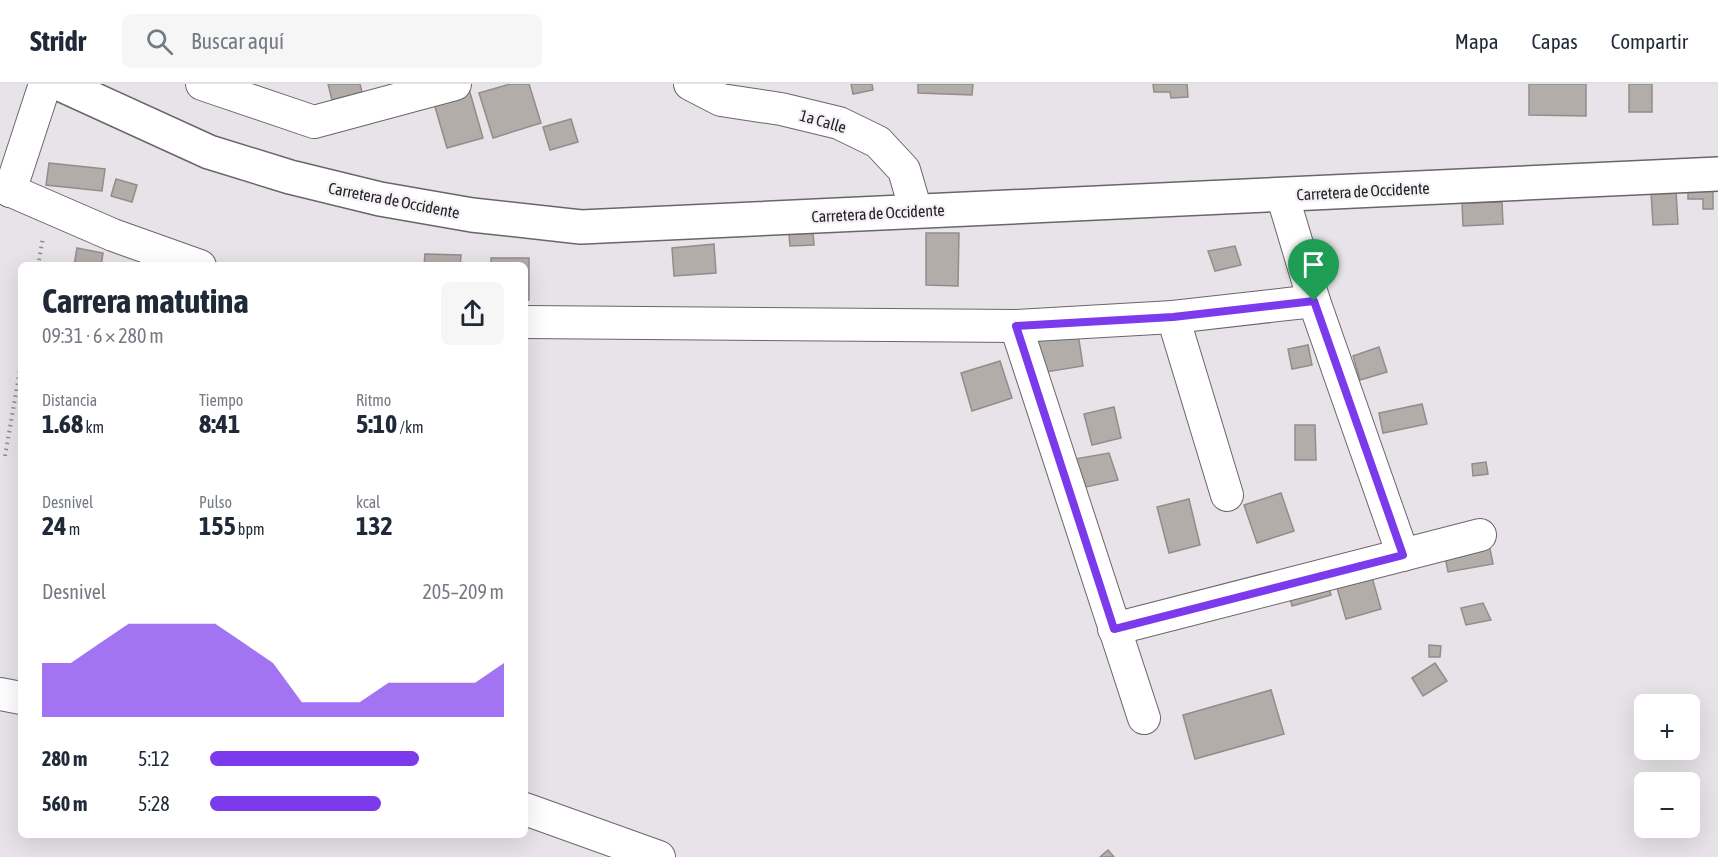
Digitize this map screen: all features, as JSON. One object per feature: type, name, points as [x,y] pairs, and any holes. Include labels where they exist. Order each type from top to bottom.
[{"type":"main road","name":"Carretera de Occidente","points":[[60,84],[209,152],[290,177],[380,199],[472,215],[581,227],[1718,174]]},
{"type":"street","points":[[45,84],[5,188],[113,235],[189,262]]},
{"type":"street","points":[[202,84],[315,122],[455,84]]},
{"type":"street","name":"1a Calle","points":[[690,84],[721,100],[781,109],[839,123],[878,142],[904,170],[916,211]]},
{"type":"street","points":[[1282,194],[1314,301],[1403,555]]},
{"type":"street","points":[[528,322],[1016,326],[1173,317],[1314,301]]},
{"type":"street","points":[[1173,317],[1227,495]]},
{"type":"street","points":[[1016,326],[1144,718]]},
{"type":"street","points":[[1114,629],[1480,535]]},
{"type":"street","points":[[0,694],[18,697]]},
{"type":"street","points":[[528,810],[659,857]]},
{"type":"path","points":[[5,456],[18,381]]},
{"type":"building","points":[[328,84],[360,84],[362,92],[332,100]]},
{"type":"building","points":[[510,84],[529,84],[541,123],[493,138],[479,93]]},
{"type":"building","points":[[851,84],[872,84],[873,90],[853,94]]},
{"type":"building","points":[[918,84],[973,84],[972,95],[918,93]]},
{"type":"building","points":[[1153,84],[1187,84],[1188,97],[1171,98],[1170,92],[1154,92]]},
{"type":"building","points":[[1529,84],[1586,84],[1586,116],[1529,115]]},
{"type":"building","points":[[1629,84],[1652,84],[1652,112],[1629,112]]},
{"type":"building","points":[[469,89],[483,138],[447,148],[433,100]]},
{"type":"building","points":[[571,119],[578,142],[550,150],[543,127]]},
{"type":"building","points":[[49,163],[105,169],[102,191],[46,185]]},
{"type":"building","points":[[116,179],[137,185],[132,202],[111,196]]},
{"type":"building","points":[[1688,187],[1713,187],[1713,209],[1703,209],[1703,199],[1688,199]]},
{"type":"building","points":[[1676,191],[1678,224],[1653,225],[1651,192]]},
{"type":"building","points":[[1502,202],[1503,224],[1463,226],[1462,203]]},
{"type":"building","points":[[813,233],[814,245],[790,246],[789,234]]},
{"type":"building","points":[[926,233],[959,233],[958,286],[926,285]]},
{"type":"building","points":[[714,244],[716,273],[674,276],[672,248]]},
{"type":"building","points":[[1235,246],[1241,265],[1215,271],[1208,251]]},
{"type":"building","points":[[77,248],[103,253],[102,262],[75,262]]},
{"type":"building","points":[[425,254],[461,255],[460,262],[424,262]]},
{"type":"building","points":[[491,258],[529,258],[529,300],[528,262],[491,262]]},
{"type":"building","points":[[1077,327],[1083,366],[1040,373],[1034,334]]},
{"type":"building","points":[[1308,345],[1312,365],[1292,369],[1288,349]]},
{"type":"building","points":[[1379,347],[1387,372],[1360,380],[1353,356]]},
{"type":"building","points":[[1000,361],[1012,398],[972,411],[961,373]]},
{"type":"building","points":[[1422,404],[1427,424],[1383,433],[1379,413]]},
{"type":"building","points":[[1114,407],[1121,438],[1092,445],[1084,414]]},
{"type":"building","points":[[1295,425],[1315,425],[1316,460],[1295,460]]},
{"type":"building","points":[[1109,453],[1118,480],[1086,487],[1075,459]]},
{"type":"building","points":[[1486,462],[1488,474],[1473,476],[1472,464]]},
{"type":"building","points":[[1281,493],[1294,531],[1257,543],[1244,505]]},
{"type":"building","points":[[1189,499],[1200,545],[1169,553],[1157,507]]},
{"type":"building","points":[[1485,523],[1493,564],[1448,572],[1440,531]]},
{"type":"building","points":[[1364,549],[1381,609],[1346,619],[1329,560]]},
{"type":"building","points":[[1321,560],[1331,595],[1292,606],[1282,570]]},
{"type":"building","points":[[1483,603],[1491,620],[1466,625],[1461,608]]},
{"type":"building","points":[[1429,645],[1441,646],[1440,657],[1429,657]]},
{"type":"building","points":[[1435,663],[1447,681],[1423,696],[1412,678]]},
{"type":"building","points":[[1271,690],[1284,734],[1195,759],[1183,715]]},
{"type":"building","points":[[1108,850],[1114,857],[1100,857]]},
{"type":"route","points":[[1314,301],[1403,555],[1114,629],[1016,326],[1173,317],[1314,301]]}]
